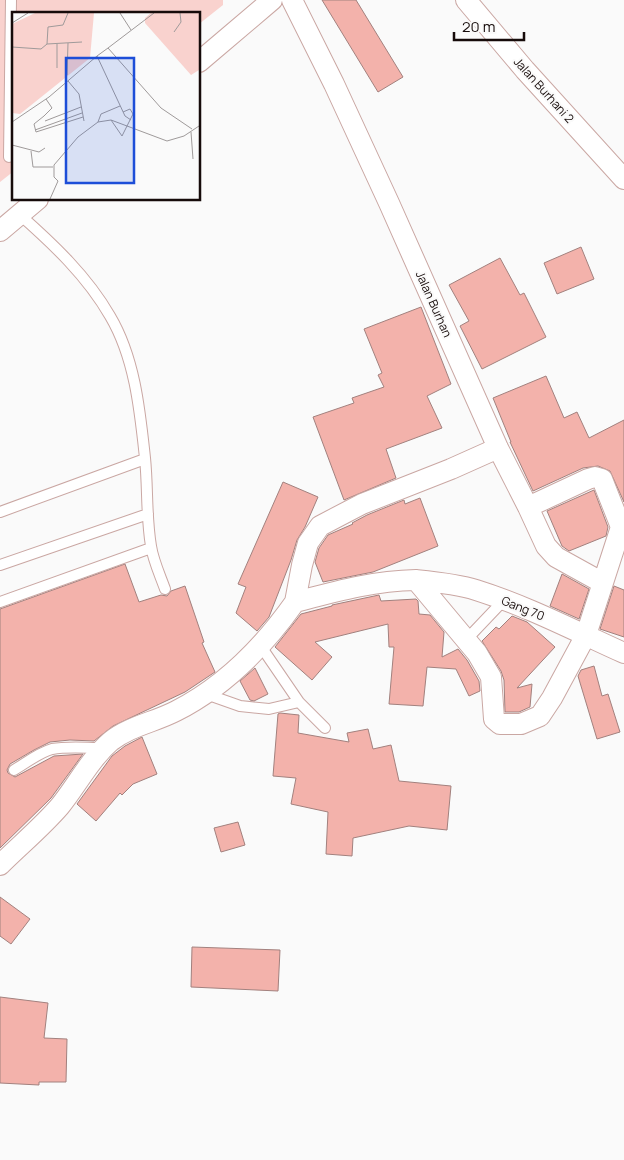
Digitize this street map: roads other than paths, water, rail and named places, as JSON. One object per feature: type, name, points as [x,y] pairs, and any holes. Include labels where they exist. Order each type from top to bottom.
[{"type":"street","points":[[200,61],[272,0]]},
{"type":"street","name":"Jalan Burhan","points":[[292,0],[334,84],[498,448],[546,546],[556,557],[604,583]]},
{"type":"street","name":"Jalan Burhani 2","points":[[466,0],[525,70],[622,174]]},
{"type":"street","points":[[0,231],[37,200]]},
{"type":"street","points":[[0,865],[59,807],[105,748],[126,731],[170,714],[206,694],[260,645],[280,623],[295,602],[308,542],[320,526],[362,504],[451,469],[498,448]]},
{"type":"street","points":[[416,580],[477,653],[491,677],[494,719],[500,724],[521,724],[540,716],[552,698],[586,635],[621,527],[602,479],[595,477],[528,507]]},
{"type":"street","name":"Gang 70","points":[[295,602],[362,584],[389,580],[447,583],[504,600],[624,652]]},
{"type":"lane","points":[[9,157],[12,0]]},
{"type":"lane","points":[[19,214],[50,241],[86,282],[110,315],[120,336],[130,364],[135,387],[145,459],[151,548],[165,589]]},
{"type":"lane","points":[[0,512],[145,459]]},
{"type":"lane","points":[[0,565],[148,514]]},
{"type":"lane","points":[[0,602],[151,548]]},
{"type":"lane","points":[[466,640],[504,600]]},
{"type":"lane","points":[[260,645],[299,702],[325,728]]},
{"type":"lane","points":[[206,694],[240,706],[270,709],[299,702]]},
{"type":"lane","points":[[14,770],[42,753],[52,750],[105,748]]}]
